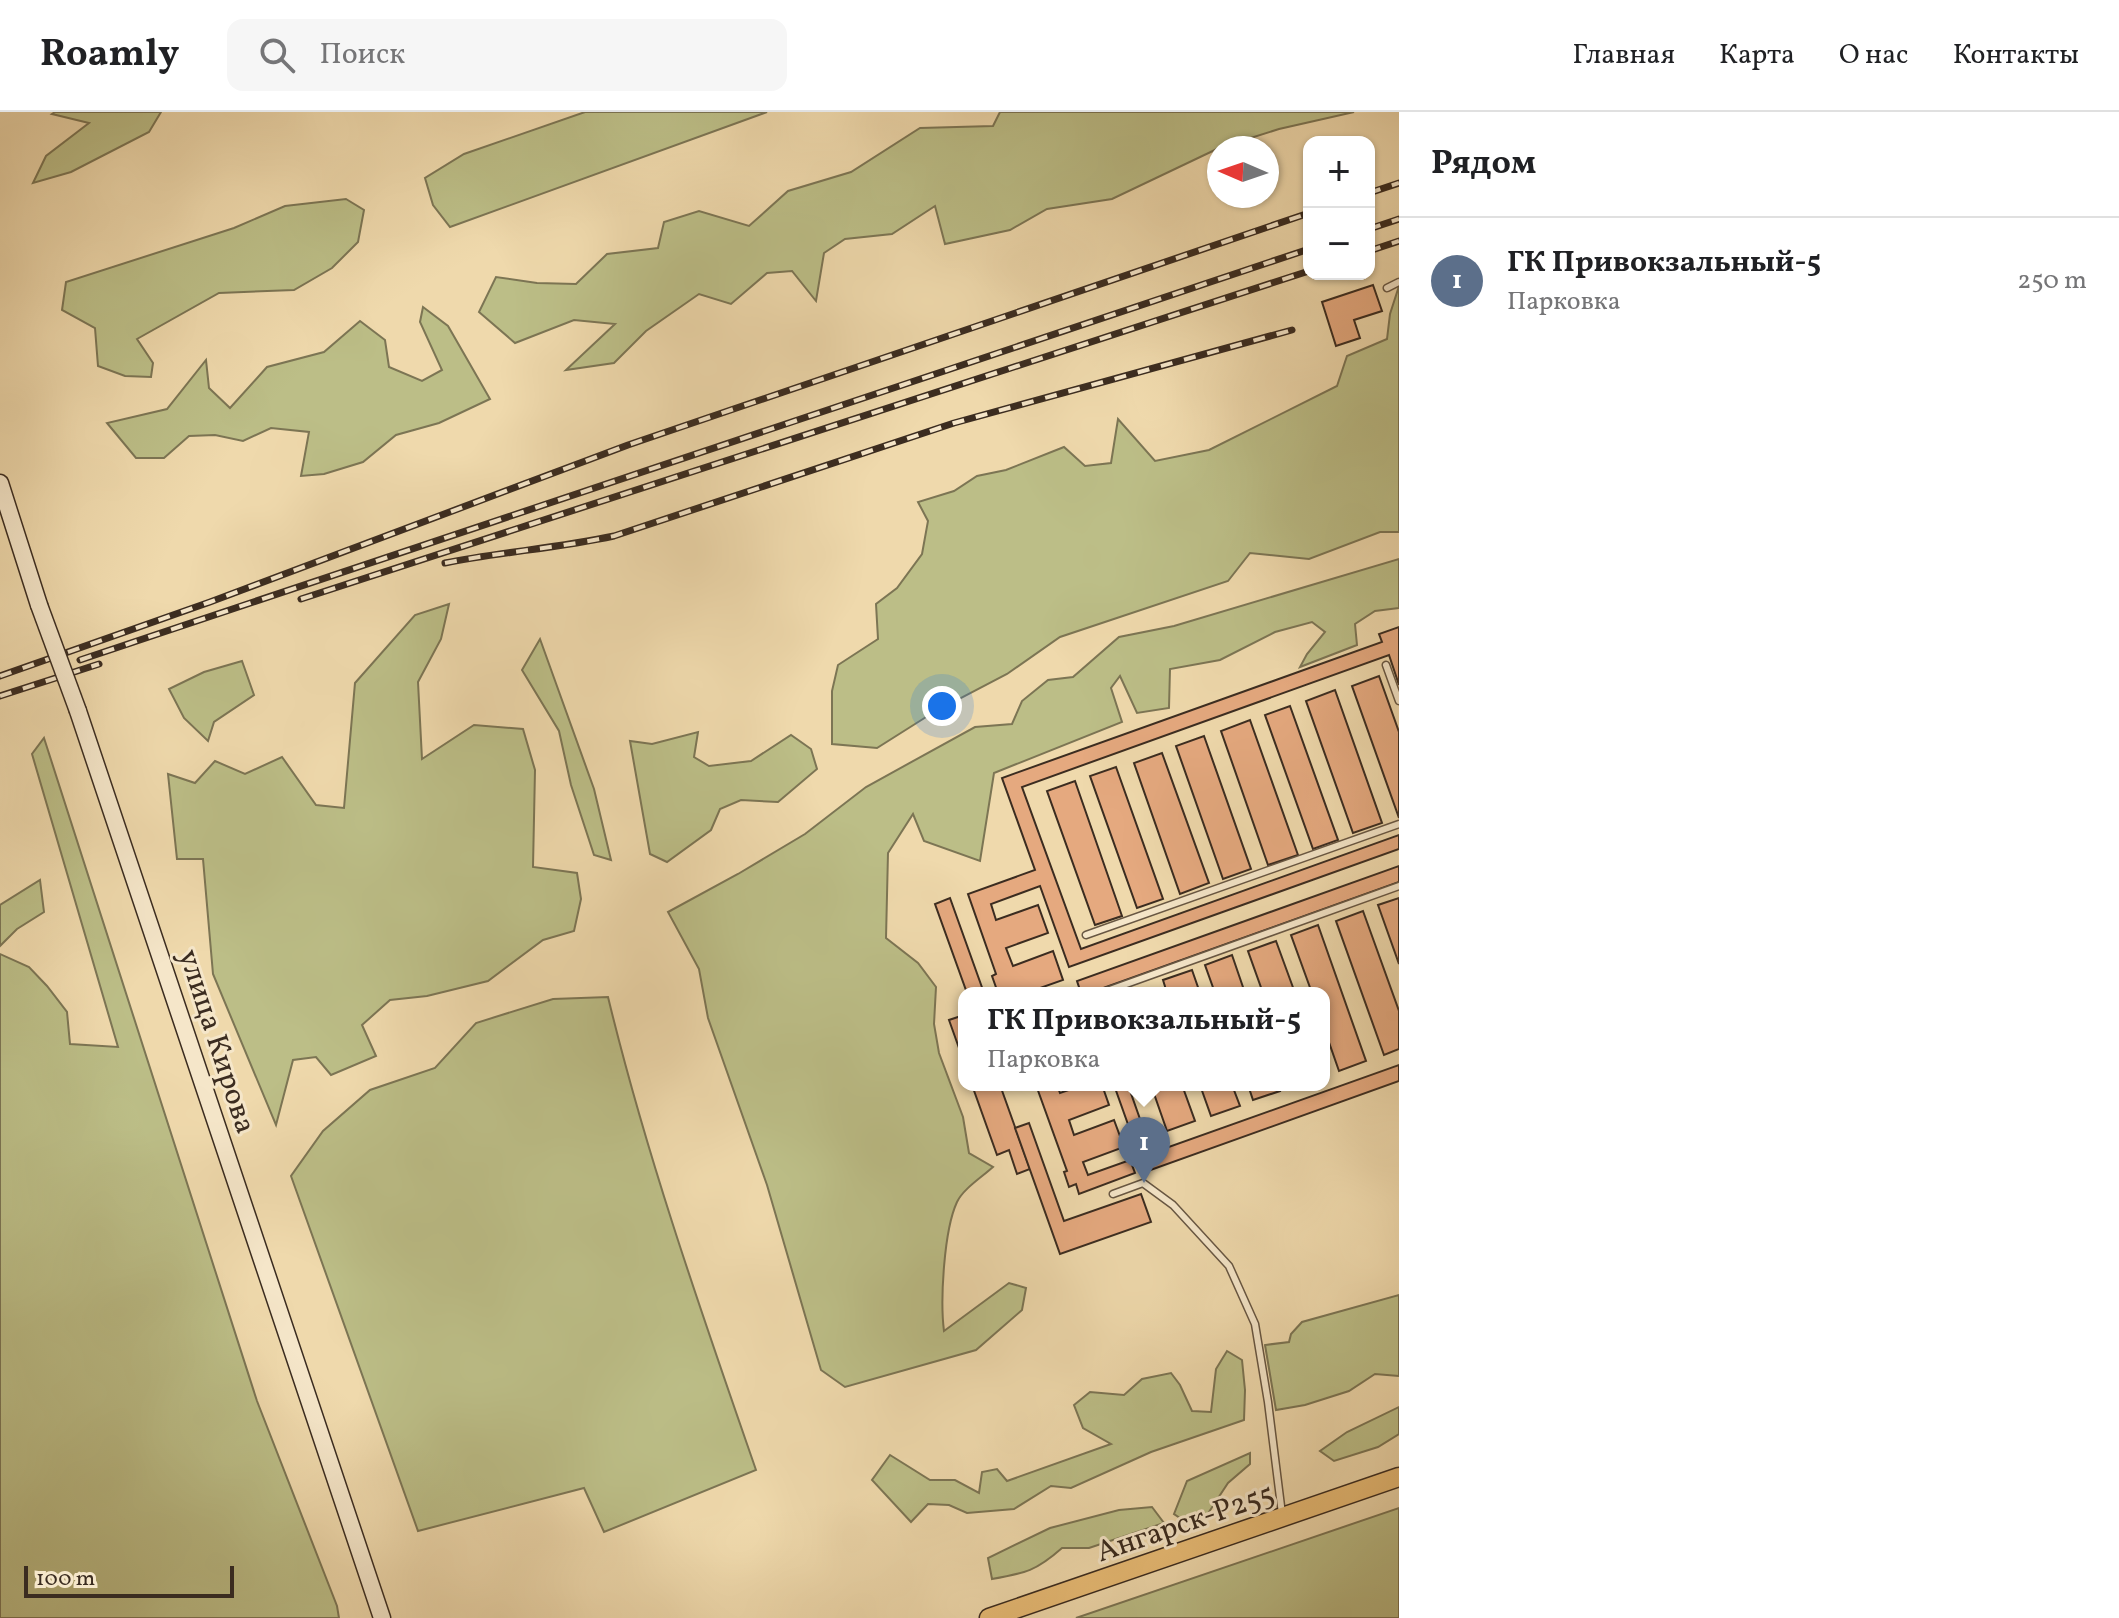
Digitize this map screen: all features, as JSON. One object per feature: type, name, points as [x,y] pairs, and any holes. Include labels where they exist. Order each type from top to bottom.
[{"type":"main road","name":"Ангарск-Р255","points":[[989,1618],[1399,1477]]},
{"type":"street","name":"улица Кирова","points":[[0,483],[382,1618]]},
{"type":"lane","points":[[1387,288],[1399,282]]},
{"type":"lane","points":[[1386,665],[1399,701]]},
{"type":"lane","points":[[1086,935],[1399,824]]},
{"type":"lane","points":[[1118,987],[1399,886]]},
{"type":"lane","points":[[1113,1194],[1143,1183],[1173,1205],[1229,1266],[1255,1324],[1282,1518]]},
{"type":"green space","points":[[161,112],[149,132],[71,172],[33,183],[46,156],[89,123],[52,114]]},
{"type":"green space","points":[[585,112],[767,112],[450,227],[433,205],[425,178],[464,154]]},
{"type":"green space","points":[[1000,112],[1354,112],[1257,136],[1207,136],[1207,154],[1112,199],[1047,209],[1010,230],[945,244],[935,206],[892,234],[845,239],[824,253],[816,301],[792,271],[767,273],[731,304],[699,294],[646,331],[614,363],[566,370],[615,324],[574,320],[515,343],[479,312],[496,277],[537,283],[576,284],[607,254],[658,248],[664,222],[699,211],[749,226],[788,191],[851,172],[920,128],[993,126]]},
{"type":"green space","points":[[346,199],[364,210],[358,242],[332,268],[294,290],[219,293],[137,339],[153,363],[151,377],[125,376],[98,366],[95,328],[62,310],[66,282],[234,228],[285,206]]},
{"type":"green space","points":[[1399,286],[1399,532],[1380,532],[1309,559],[1250,553],[1228,581],[1060,637],[1007,674],[934,712],[877,748],[832,744],[832,691],[838,665],[878,639],[876,604],[897,588],[922,554],[928,521],[918,502],[954,491],[977,476],[1006,470],[1064,447],[1085,466],[1111,463],[1118,419],[1155,461],[1209,450],[1337,386],[1347,356],[1387,339],[1390,314]]},
{"type":"green space","points":[[423,307],[448,326],[490,399],[439,423],[396,435],[363,462],[324,474],[301,476],[309,432],[271,428],[243,441],[215,435],[189,436],[164,458],[136,458],[107,423],[167,409],[206,360],[209,388],[230,408],[267,367],[324,352],[360,321],[385,340],[389,367],[422,381],[442,370],[420,322]]},
{"type":"green space","points":[[1399,559],[1399,608],[1375,611],[1355,624],[1357,645],[1300,667],[1325,632],[1312,622],[1275,632],[1220,660],[1170,669],[1169,708],[1137,713],[1120,676],[1111,688],[1122,722],[994,773],[980,861],[924,841],[913,814],[888,853],[886,938],[918,963],[936,987],[934,1024],[939,1053],[963,1117],[969,1153],[993,1167],[964,1192],[953,1214],[944,1265],[944,1331],[1009,1283],[1026,1288],[1022,1310],[976,1350],[845,1387],[821,1370],[767,1185],[708,1018],[699,969],[668,912],[805,834],[866,787],[975,727],[1012,724],[1022,701],[1048,680],[1073,677],[1119,637],[1174,626]]},
{"type":"green space","points":[[449,604],[441,639],[418,682],[422,759],[474,725],[523,729],[535,770],[533,867],[577,873],[581,899],[574,931],[543,940],[488,981],[427,996],[390,1000],[362,1025],[376,1056],[331,1075],[316,1057],[293,1060],[276,1125],[213,974],[203,859],[177,859],[168,774],[195,783],[215,761],[245,774],[282,757],[316,805],[344,808],[355,683],[415,615]]},
{"type":"green space","points":[[540,639],[594,789],[611,860],[594,855],[571,785],[559,731],[522,670]]},
{"type":"green space","points":[[242,661],[254,695],[214,722],[208,741],[184,718],[169,689],[204,672]]},
{"type":"green space","points":[[698,732],[694,757],[709,766],[751,761],[791,735],[811,749],[817,769],[778,802],[741,800],[720,809],[711,830],[667,862],[650,854],[630,741],[652,744]]},
{"type":"green space","points":[[44,738],[257,1401],[339,1618],[0,1618],[0,954],[29,967],[47,986],[67,1012],[70,1044],[118,1047],[32,754]]},
{"type":"green space","points":[[40,880],[44,912],[17,929],[0,946],[0,905]]},
{"type":"green space","points":[[608,997],[658,1176],[756,1470],[604,1532],[584,1488],[418,1531],[291,1176],[323,1131],[370,1090],[435,1068],[476,1023],[553,999]]},
{"type":"green space","points":[[1399,1295],[1399,1376],[1375,1374],[1349,1391],[1305,1405],[1276,1410],[1265,1345],[1289,1342],[1291,1334],[1302,1322]]},
{"type":"green space","points":[[1227,1351],[1242,1360],[1244,1420],[1151,1452],[1071,1488],[1051,1486],[1014,1509],[967,1513],[949,1505],[928,1504],[911,1522],[872,1480],[890,1455],[930,1480],[955,1480],[979,1493],[982,1472],[997,1469],[1007,1481],[1111,1444],[1083,1428],[1074,1405],[1090,1392],[1124,1395],[1142,1379],[1171,1373],[1192,1411],[1211,1412],[1216,1369]]},
{"type":"green space","points":[[1399,1407],[1399,1434],[1378,1447],[1334,1461],[1320,1451],[1347,1432]]},
{"type":"green space","points":[[1250,1453],[1250,1464],[1228,1483],[1207,1515],[1186,1522],[1174,1514],[1187,1481]]},
{"type":"green space","points":[[1152,1507],[1164,1523],[1089,1548],[1062,1548],[1030,1570],[992,1579],[988,1558],[1050,1528],[1119,1510]]},
{"type":"green space","points":[[1399,1508],[1399,1618],[1076,1618]]},
{"type":"building","points":[[1373,285],[1382,311],[1354,320],[1360,338],[1336,346],[1322,302]]},
{"type":"building","points":[[1399,627],[1399,685],[1389,655],[1022,787],[1081,949],[1399,835],[1399,849],[1069,967],[1040,886],[991,904],[996,920],[1038,905],[1048,933],[1006,948],[1013,966],[1053,951],[1063,980],[1043,987],[996,987],[992,976],[996,974],[968,894],[1035,870],[1002,778],[1382,642],[1379,634]]},
{"type":"building","points":[[1379,676],[1399,732],[1399,818],[1352,686]]},
{"type":"building","points":[[1335,690],[1382,823],[1353,833],[1306,701]]},
{"type":"building","points":[[1290,706],[1338,840],[1313,849],[1265,715]]},
{"type":"building","points":[[1250,720],[1298,855],[1268,865],[1221,731]]},
{"type":"building","points":[[1204,736],[1251,869],[1223,879],[1176,746]]},
{"type":"building","points":[[1162,753],[1209,883],[1180,894],[1134,763]]},
{"type":"building","points":[[1116,767],[1163,899],[1137,908],[1090,776]]},
{"type":"building","points":[[1075,781],[1122,916],[1095,925],[1047,791]]},
{"type":"building","points":[[1399,866],[1399,882],[1106,987],[1079,987],[1077,981]]},
{"type":"building","points":[[950,898],[982,987],[965,987],[935,904]]},
{"type":"building","points":[[1399,898],[1399,964],[1378,905]]},
{"type":"building","points":[[1363,911],[1399,1011],[1399,1049],[1384,1055],[1336,921]]},
{"type":"building","points":[[1318,925],[1366,1061],[1339,1071],[1330,1045],[1330,987],[1310,987],[1291,935]]},
{"type":"building","points":[[1276,941],[1293,987],[1261,987],[1248,951]]},
{"type":"building","points":[[1232,955],[1243,987],[1213,987],[1205,965]]},
{"type":"building","points":[[1192,970],[1198,987],[1165,987],[1163,980]]},
{"type":"building","points":[[958,1017],[958,1045],[949,1020]]},
{"type":"building","points":[[1399,1065],[1399,1081],[1145,1172],[1116,1091],[1130,1091],[1152,1153]]},
{"type":"building","points":[[974,1091],[1002,1091],[1030,1169],[1017,1174],[1009,1150],[997,1155]]},
{"type":"building","points":[[1038,1091],[1104,1091],[1109,1105],[1069,1120],[1074,1135],[1114,1120],[1124,1147],[1083,1162],[1088,1175],[1130,1160],[1135,1173],[1079,1194],[1076,1184],[1069,1187],[1064,1172],[1067,1171]]},
{"type":"building","points":[[1153,1091],[1184,1091],[1195,1121],[1167,1131]]},
{"type":"building","points":[[1202,1091],[1234,1091],[1240,1106],[1211,1116]]},
{"type":"building","points":[[1250,1091],[1280,1091],[1253,1100]]},
{"type":"building","points":[[1029,1123],[1064,1221],[1141,1194],[1151,1222],[1060,1254],[1015,1128]]},
{"type":"railway","points":[[1375,191],[1399,183]]},
{"type":"railway","points":[[0,676],[210,602],[628,445],[1303,215]]},
{"type":"railway","points":[[1375,227],[1399,219]]},
{"type":"railway","points":[[1375,249],[1399,241]]},
{"type":"railway","points":[[80,660],[1303,251]]},
{"type":"railway","points":[[301,599],[1303,273]]},
{"type":"railway","points":[[445,563],[614,536],[954,423],[1292,330]]},
{"type":"railway","points":[[0,696],[99,664]]},
{"type":"place","name":"ГК Привокзальный-5","points":[[1144,1183]]}]
